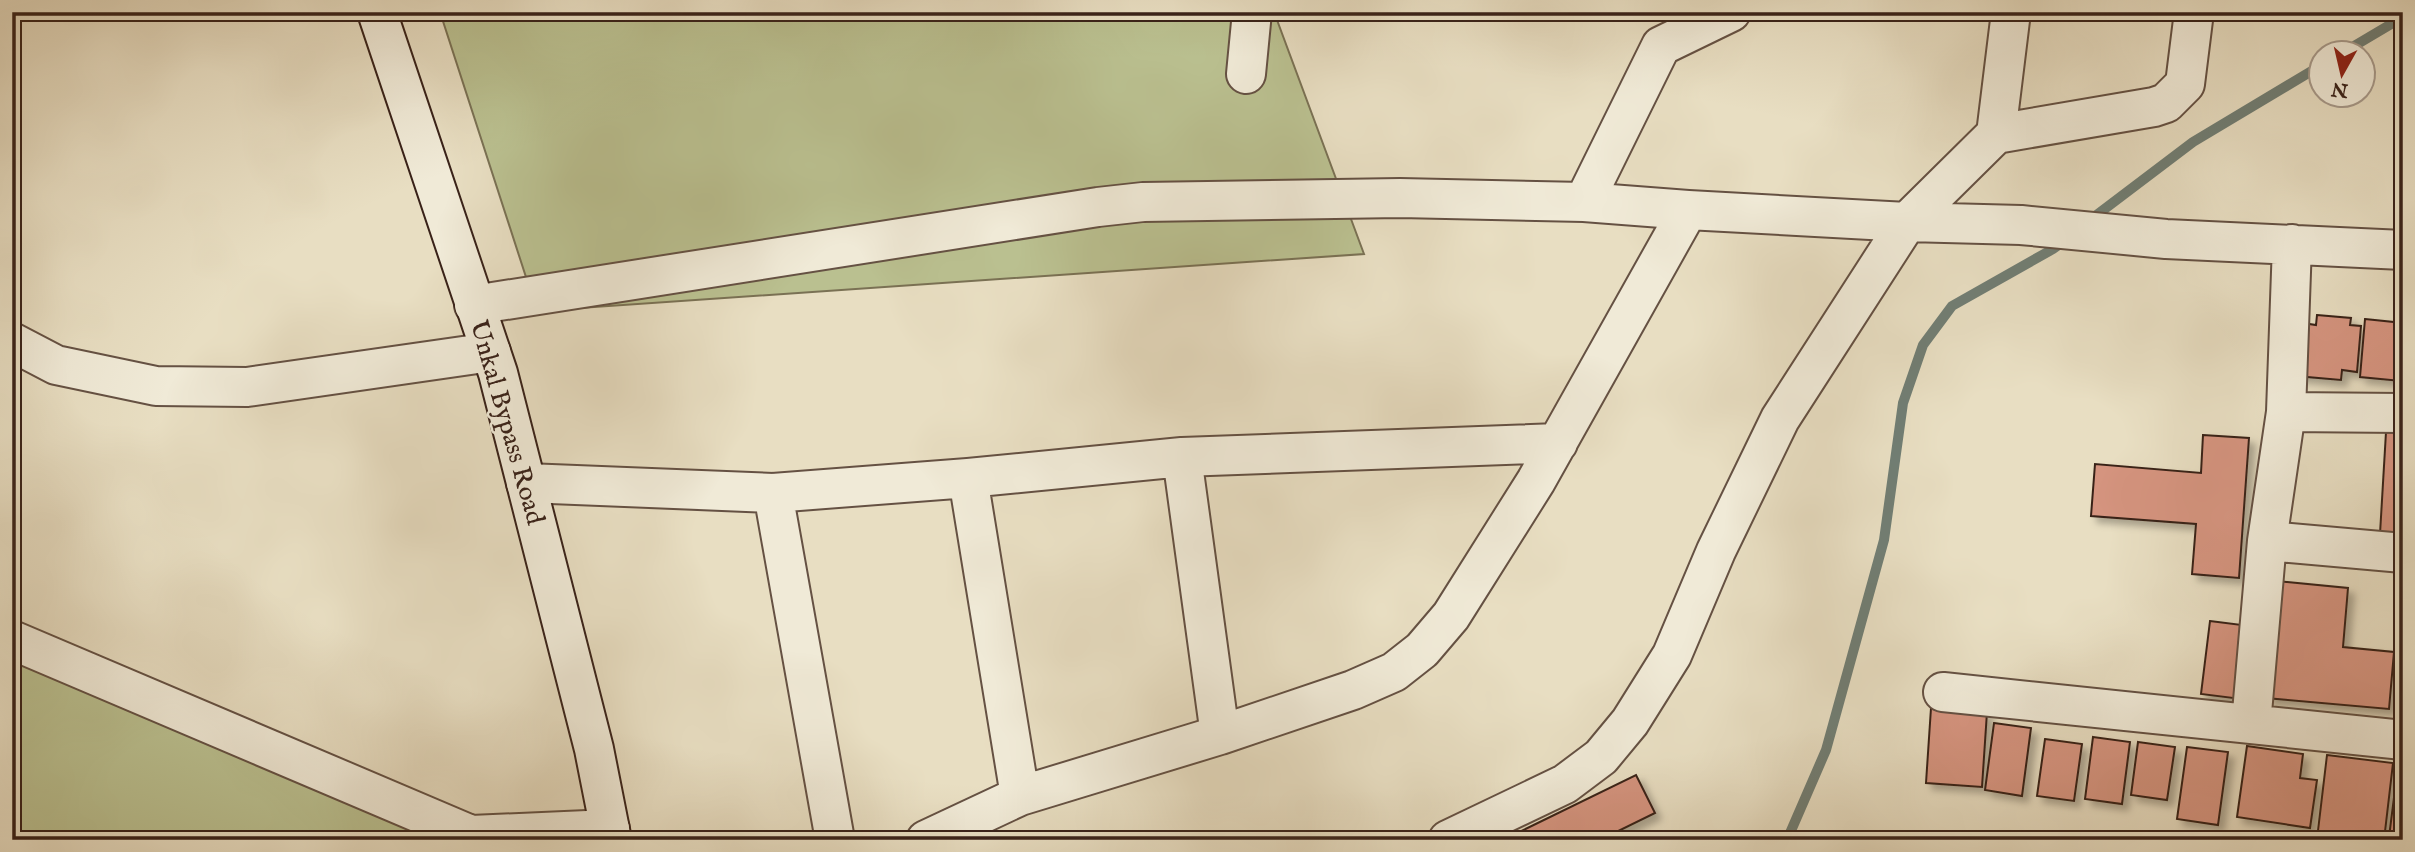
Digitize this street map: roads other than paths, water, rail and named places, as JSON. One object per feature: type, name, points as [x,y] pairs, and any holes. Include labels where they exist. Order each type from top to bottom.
[{"type":"street","name":"Unkal Bypass Road","points":[[377,12],[491,352],[594,749],[611,834]]},
{"type":"street","points":[[1247,74],[1252,12]]},
{"type":"street","points":[[1584,202],[1661,46],[1731,12]]},
{"type":"street","points":[[1996,134],[2011,12]]},
{"type":"street","points":[[1448,840],[1565,785],[1601,757],[1630,722],[1672,655],[1716,551],[1780,419],[1907,222],[1996,134],[2166,103],[2185,84],[2194,12]]},
{"type":"street","points":[[474,305],[1143,202],[1400,198],[1584,202],[1907,222],[2021,225],[2166,239],[2403,250]]},
{"type":"street","points":[[926,840],[1020,796],[1220,735],[1363,685],[1394,672],[1422,650],[1451,616],[1558,443],[1688,210]]},
{"type":"street","points":[[2251,724],[2267,541],[2286,412],[2292,244]]},
{"type":"street","points":[[12,342],[56,365],[156,386],[247,387],[491,352]]},
{"type":"street","points":[[2286,412],[2403,413]]},
{"type":"street","points":[[526,483],[773,494],[1182,457],[1558,443]]},
{"type":"street","points":[[1182,457],[1220,735]]},
{"type":"street","points":[[968,478],[1020,796]]},
{"type":"street","points":[[773,494],[835,840]]},
{"type":"street","points":[[2267,541],[2403,553]]},
{"type":"street","points":[[12,640],[471,835],[611,834]]},
{"type":"street","points":[[1943,692],[2403,740]]},
{"type":"waterway","points":[[2368,38],[2403,17]]},
{"type":"waterway","points":[[2090,220],[2193,142],[2306,74]]},
{"type":"waterway","points":[[1787,840],[1826,750],[1884,540],[1903,403],[1923,345],[1952,306],[2067,239]]}]
